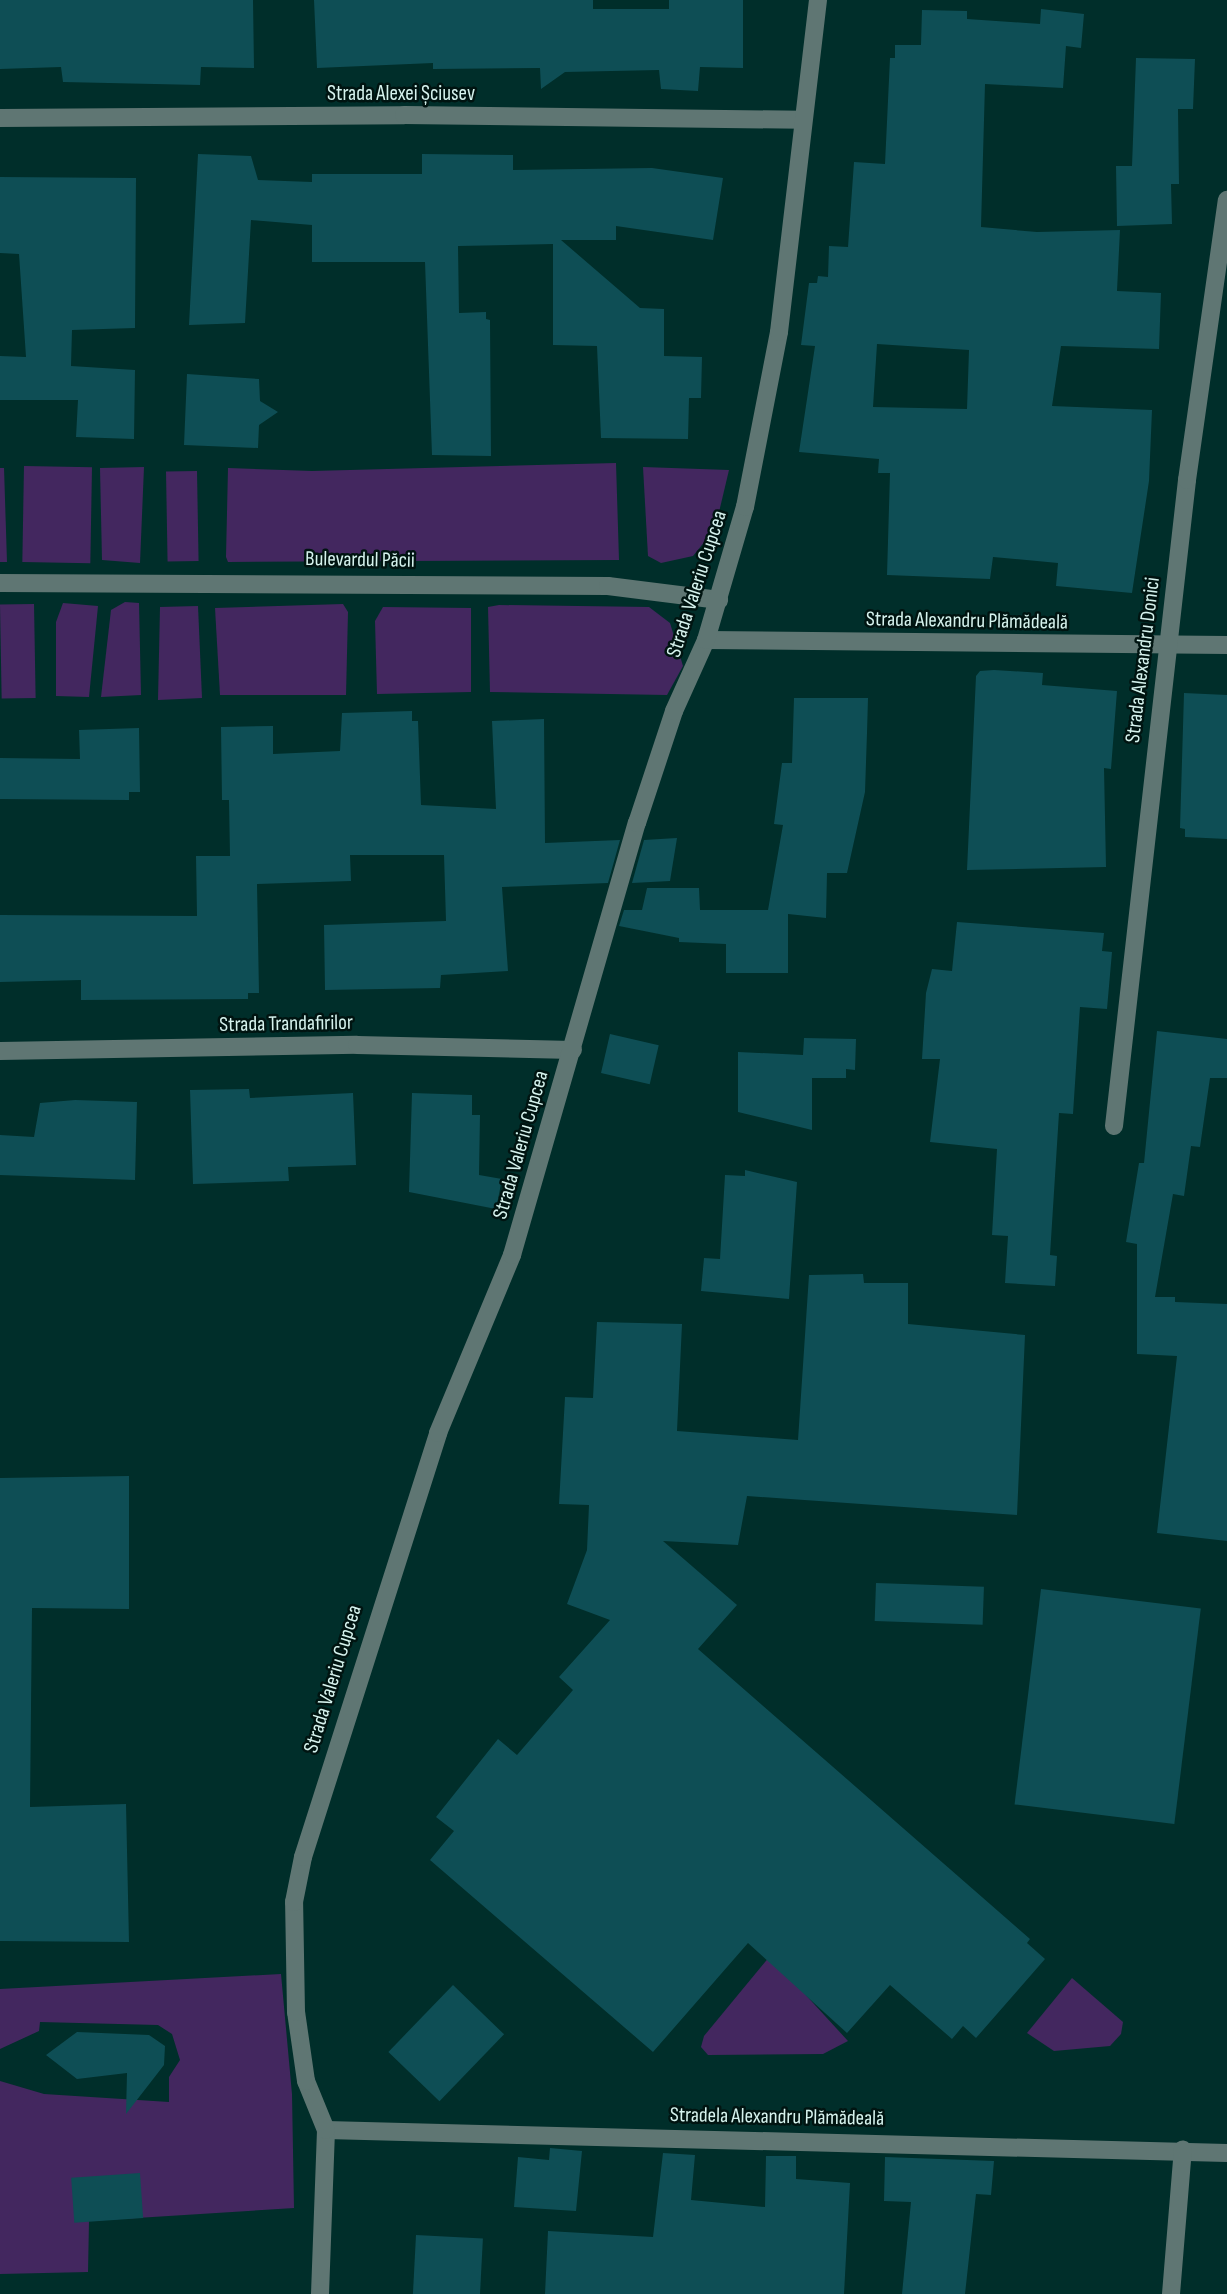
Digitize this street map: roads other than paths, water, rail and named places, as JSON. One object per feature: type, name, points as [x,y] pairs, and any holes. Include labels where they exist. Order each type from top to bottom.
[{"type":"street","name":"Strada Valeriu Cupcea","points":[[320,2294],[327,2130],[306,2081],[296,2012],[294,1902],[303,1857],[438,1433],[513,1255],[641,810],[674,711],[706,640],[745,507],[779,332],[818,0]]},
{"type":"street","name":"Strada Alexei Șciusev","points":[[0,118],[404,116],[802,120]]},
{"type":"street","name":"Strada Alexandru Donici","points":[[1114,1126],[1167,647],[1227,200]]},
{"type":"street","name":"Bulevardul Păcii","points":[[0,583],[608,586],[719,600]]},
{"type":"street","name":"Strada Alexandru Plămădeală","points":[[706,640],[1167,647],[1227,645]]},
{"type":"street","name":"Strada Trandafirilor","points":[[0,1051],[357,1045],[573,1050]]},
{"type":"street","name":"Stradela Alexandru Plămădeală","points":[[327,2130],[1183,2149],[1227,2153]]},
{"type":"street","points":[[1171,2294],[1183,2149]]}]
